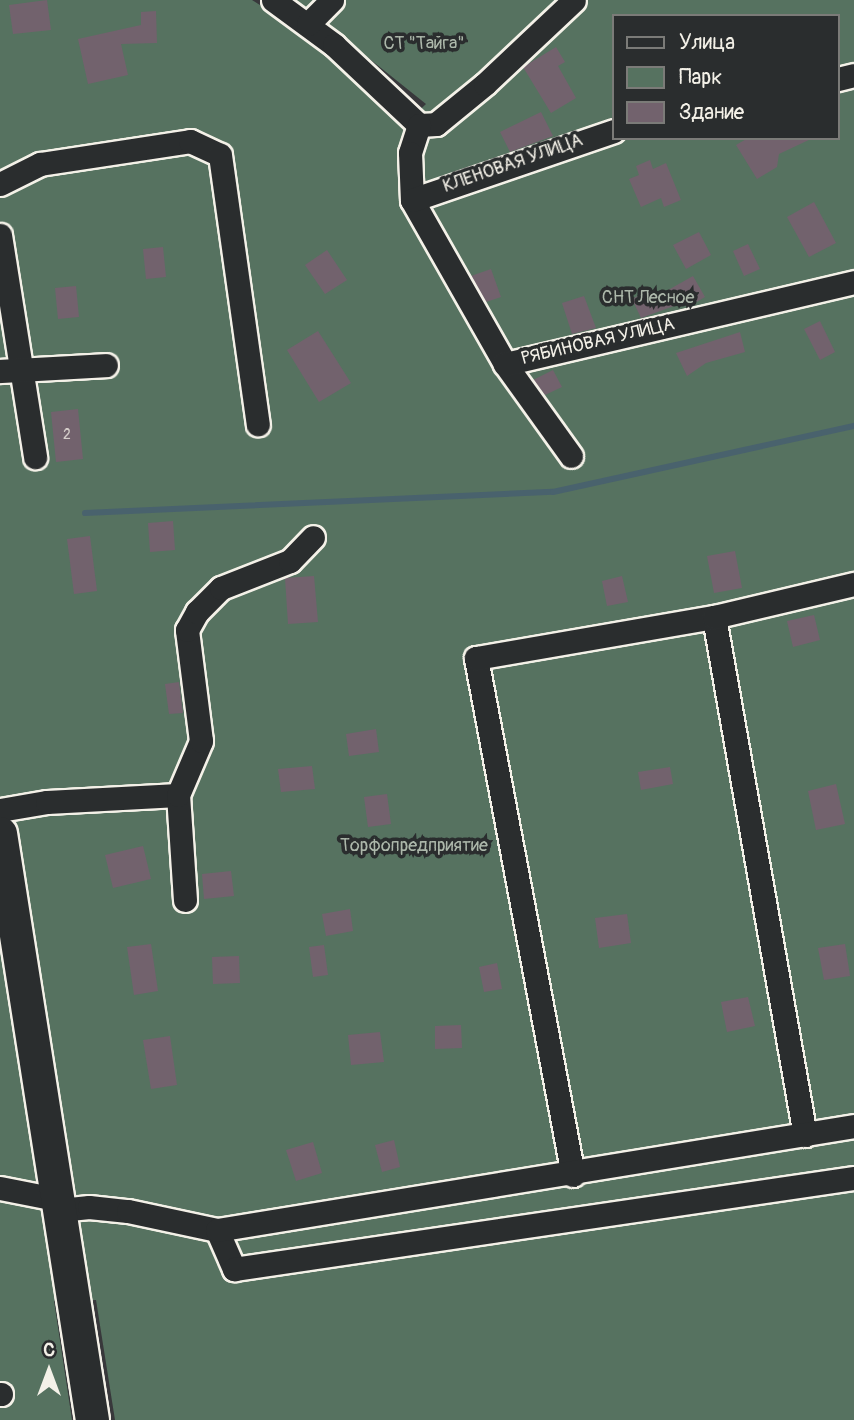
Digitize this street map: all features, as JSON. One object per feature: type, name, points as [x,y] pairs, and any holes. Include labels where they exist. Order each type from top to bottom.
[{"type":"main road","points":[[0,833],[92,1420]]},
{"type":"street","points":[[273,0],[308,24],[419,125],[436,124],[456,108],[575,0]]},
{"type":"street","points":[[308,24],[332,0]]},
{"type":"street","points":[[419,125],[410,153],[412,200],[505,364],[571,456]]},
{"type":"street","name":"КЛЕНОВАЯ УЛИЦА","points":[[412,200],[612,132]]},
{"type":"street","points":[[0,184],[40,164],[190,141],[220,155],[258,424]]},
{"type":"street","points":[[0,235],[24,370],[35,457]]},
{"type":"street","name":"РЯБИНОВАЯ УЛИЦА","points":[[505,364],[854,282]]},
{"type":"street","points":[[0,371],[106,365]]},
{"type":"street","points":[[185,900],[178,795],[201,741],[187,630],[197,612],[221,587],[290,561],[313,537]]},
{"type":"street","points":[[573,1175],[476,658],[714,617],[854,584]]},
{"type":"street","points":[[714,617],[805,1135]]},
{"type":"street","points":[[0,810],[47,802],[178,795]]},
{"type":"street","points":[[0,1188],[60,1205],[128,1211],[217,1230],[573,1175],[854,1126]]},
{"type":"street","points":[[217,1230],[234,1269],[854,1178]]},
{"type":"green space","name":"Торфопредприятие","points":[[0,0],[252,0],[316,41],[408,121],[426,104],[296,0],[854,0],[854,1420],[115,1420],[96,1300],[54,1301],[72,1420],[0,1420]]},
{"type":"building","points":[[47,0],[51,30],[13,34],[9,5]]},
{"type":"building","points":[[156,11],[157,43],[121,44],[128,75],[88,84],[78,39],[141,25],[141,12]]},
{"type":"building","points":[[556,47],[565,62],[558,66],[576,98],[551,113],[523,67]]},
{"type":"building","points":[[541,112],[553,136],[510,152],[500,132]]},
{"type":"building","points":[[745,140],[809,140],[779,154],[777,167],[757,179],[736,145]]},
{"type":"building","points":[[650,160],[653,169],[666,163],[681,200],[664,207],[661,198],[641,207],[629,179],[639,175],[636,166]]},
{"type":"building","points":[[814,202],[836,243],[809,257],[787,217]]},
{"type":"building","points":[[699,232],[711,255],[686,269],[673,245]]},
{"type":"building","points":[[748,244],[760,269],[744,276],[733,251]]},
{"type":"building","points":[[163,247],[166,277],[146,279],[143,249]]},
{"type":"building","points":[[327,250],[347,280],[325,294],[305,265]]},
{"type":"building","points":[[491,269],[501,297],[486,302],[471,276]]},
{"type":"building","points":[[693,276],[705,297],[688,307],[685,302],[641,318],[632,299],[650,290],[654,298]]},
{"type":"building","points":[[76,286],[79,317],[58,319],[55,288]]},
{"type":"building","points":[[584,296],[596,328],[572,334],[562,303]]},
{"type":"building","points":[[820,321],[835,352],[820,360],[804,329]]},
{"type":"building","points":[[318,331],[351,383],[319,402],[287,350]]},
{"type":"building","points":[[740,332],[745,352],[706,363],[687,376],[676,353]]},
{"type":"building","points":[[553,370],[562,387],[545,395],[533,380]]},
{"type":"building","points":[[78,409],[83,459],[56,462],[51,412]]},
{"type":"building","points":[[173,521],[175,550],[150,552],[148,523]]},
{"type":"building","points":[[90,536],[97,591],[74,594],[67,539]]},
{"type":"building","points":[[735,551],[742,588],[714,593],[707,556]]},
{"type":"building","points":[[314,576],[318,622],[288,624],[285,578]]},
{"type":"building","points":[[622,576],[628,602],[607,606],[602,581]]},
{"type":"building","points":[[814,615],[820,640],[793,647],[787,621]]},
{"type":"building","points":[[179,682],[183,713],[169,714],[165,684]]},
{"type":"building","points":[[376,729],[379,752],[349,756],[346,734]]},
{"type":"building","points":[[312,766],[315,789],[281,792],[278,769]]},
{"type":"building","points":[[670,767],[673,784],[641,790],[638,772]]},
{"type":"building","points":[[836,784],[845,824],[816,830],[808,791]]},
{"type":"building","points":[[387,794],[391,824],[368,827],[364,797]]},
{"type":"building","points":[[143,846],[151,879],[113,888],[105,855]]},
{"type":"building","points":[[231,871],[234,896],[204,899],[202,874]]},
{"type":"building","points":[[350,909],[353,931],[326,936],[322,914]]},
{"type":"building","points":[[627,914],[631,943],[599,948],[595,918]]},
{"type":"building","points":[[151,944],[158,991],[134,995],[127,947]]},
{"type":"building","points":[[845,944],[850,976],[824,980],[818,948]]},
{"type":"building","points":[[324,945],[328,975],[313,977],[309,947]]},
{"type":"building","points":[[239,956],[240,983],[213,984],[212,957]]},
{"type":"building","points":[[497,963],[502,989],[484,992],[479,967]]},
{"type":"building","points":[[748,997],[755,1026],[727,1032],[721,1002]]},
{"type":"building","points":[[461,1025],[462,1048],[435,1049],[435,1026]]},
{"type":"building","points":[[380,1032],[384,1062],[351,1065],[348,1035]]},
{"type":"building","points":[[170,1036],[177,1085],[151,1089],[143,1040]]},
{"type":"building","points":[[394,1140],[400,1167],[382,1172],[375,1145]]},
{"type":"building","points":[[313,1142],[322,1173],[296,1181],[286,1150]]},
{"type":"waterway","points":[[85,513],[553,492],[854,426]]},
{"type":"park label","name":"СТ \"Тайга\"","points":[[424,44]]},
{"type":"park label","name":"СНТ Лесное","points":[[648,298]]}]
